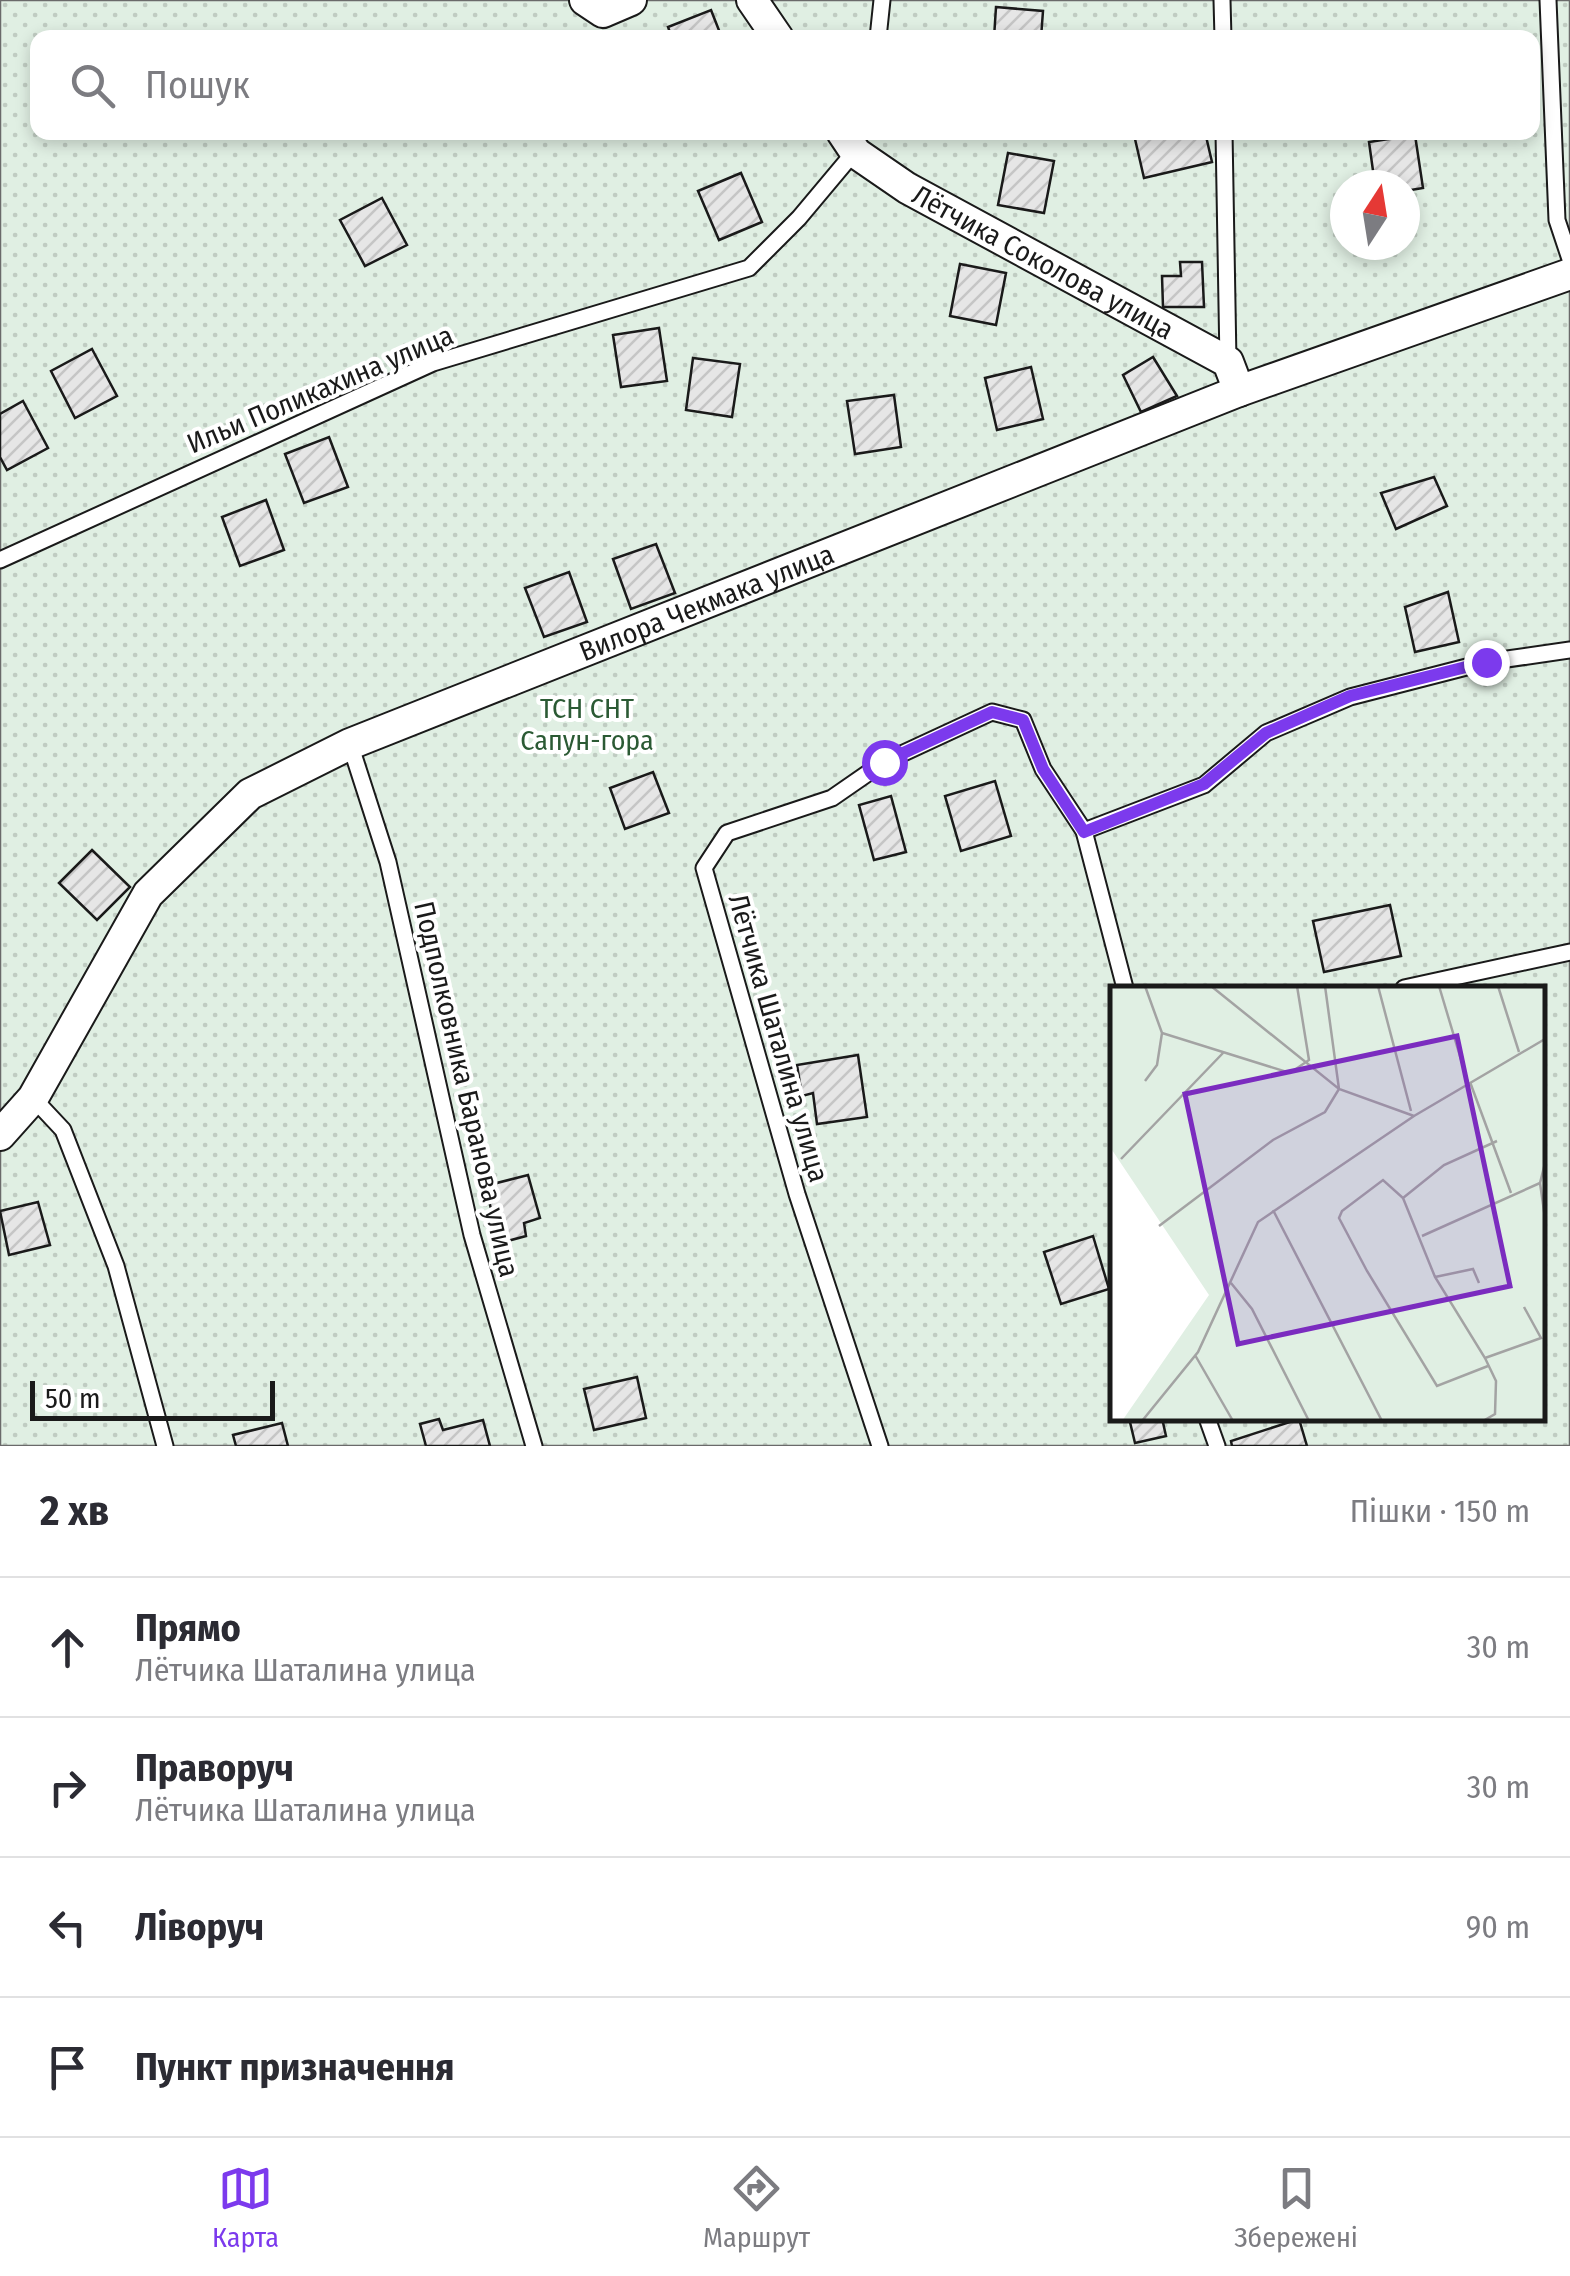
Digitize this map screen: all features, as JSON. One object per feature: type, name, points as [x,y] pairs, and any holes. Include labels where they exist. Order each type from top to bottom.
[{"type":"street","points":[[585,0],[603,12],[631,0]]},
{"type":"street","points":[[752,0],[773,30]]},
{"type":"street","name":"Лётчика Соколова улица","points":[[853,140],[908,188],[1234,376]]},
{"type":"street","name":"Вилора Чекмака улица","points":[[0,1136],[33,1098],[148,894],[250,794],[350,744],[1234,376],[1570,274]]},
{"type":"lane","points":[[879,30],[882,0]]},
{"type":"lane","points":[[1222,0],[1222,30]]},
{"type":"lane","points":[[1548,0],[1557,220],[1570,259]]},
{"type":"lane","name":"Ильи Поликахина улица","points":[[0,560],[434,363],[749,268],[799,218],[851,140]]},
{"type":"lane","points":[[1224,140],[1234,376]]},
{"type":"lane","points":[[1084,832],[1204,784],[1266,733],[1350,696],[1486,662],[1570,650]]},
{"type":"lane","name":"Лётчика Шаталина улица","points":[[880,1446],[798,1194],[704,868],[727,833],[832,798],[884,762],[992,712],[1023,720],[1043,769],[1084,832],[1124,986]]},
{"type":"lane","name":"Подполковника Баранова улица","points":[[350,744],[388,862],[472,1235],[534,1446]]},
{"type":"lane","points":[[1413,986],[1570,952]]},
{"type":"lane","points":[[33,1098],[63,1130],[116,1266],[165,1446]]},
{"type":"lane","points":[[1208,1421],[1217,1446]]},
{"type":"green space","name":"ТСН СНТ Сапун-гора","points":[[0,0],[1570,0],[1570,1446],[0,1446]]},
{"type":"building","points":[[996,7],[1043,11],[1042,30],[995,30]]},
{"type":"building","points":[[711,10],[719,30],[669,30],[668,27]]},
{"type":"building","points":[[1135,140],[1207,140],[1212,162],[1144,178]]},
{"type":"building","points":[[1416,140],[1423,188],[1420,188],[1420,170],[1373,170],[1369,142]]},
{"type":"building","points":[[1008,153],[1054,161],[1044,213],[998,205]]},
{"type":"building","points":[[741,173],[762,222],[719,240],[698,191]]},
{"type":"building","points":[[382,198],[407,245],[365,266],[340,220]]},
{"type":"building","points":[[1180,262],[1202,262],[1204,307],[1163,307],[1162,276],[1181,276]]},
{"type":"building","points":[[960,264],[1006,273],[996,325],[950,316]]},
{"type":"building","points":[[659,328],[667,381],[621,387],[613,335]]},
{"type":"building","points":[[92,349],[117,396],[75,418],[51,371]]},
{"type":"building","points":[[1153,357],[1177,396],[1141,412],[1123,375]]},
{"type":"building","points":[[693,358],[740,364],[732,417],[686,410]]},
{"type":"building","points":[[1031,367],[1043,419],[997,430],[985,378]]},
{"type":"building","points":[[894,395],[901,447],[855,454],[847,401]]},
{"type":"building","points":[[23,401],[48,448],[7,470],[0,457],[0,414]]},
{"type":"building","points":[[329,437],[348,487],[304,503],[285,454]]},
{"type":"building","points":[[1434,477],[1447,506],[1396,529],[1381,493]]},
{"type":"building","points":[[266,500],[284,550],[240,566],[222,517]]},
{"type":"building","points":[[656,544],[675,593],[631,609],[613,559]]},
{"type":"building","points":[[569,572],[587,622],[544,637],[525,588]]},
{"type":"building","points":[[1448,592],[1459,642],[1415,652],[1405,607]]},
{"type":"building","points":[[653,772],[669,813],[625,829],[610,788]]},
{"type":"building","points":[[995,781],[1011,836],[961,851],[945,796]]},
{"type":"building","points":[[891,796],[906,852],[874,860],[859,805]]},
{"type":"building","points":[[92,850],[130,887],[97,920],[59,883]]},
{"type":"building","points":[[1390,905],[1401,956],[1324,972],[1313,921]]},
{"type":"building","points":[[858,1055],[867,1117],[817,1124],[813,1093],[802,1096],[797,1065]]},
{"type":"building","points":[[528,1175],[540,1218],[524,1223],[526,1236],[500,1243],[485,1186]]},
{"type":"building","points":[[38,1202],[50,1245],[9,1255],[0,1211]]},
{"type":"building","points":[[1093,1236],[1109,1289],[1061,1304],[1044,1252]]},
{"type":"building","points":[[637,1377],[646,1418],[594,1430],[584,1389]]},
{"type":"building","points":[[439,1419],[443,1430],[483,1420],[490,1446],[426,1446],[420,1424]]},
{"type":"building","points":[[1130,1421],[1163,1421],[1166,1436],[1135,1443]]},
{"type":"building","points":[[1300,1421],[1307,1446],[1232,1446],[1231,1441]]},
{"type":"building","points":[[282,1423],[288,1446],[236,1446],[233,1435]]},
{"type":"route","points":[[884,762],[992,712],[1023,720],[1043,769],[1084,832],[1204,784],[1266,733],[1350,696],[1486,662]]}]
